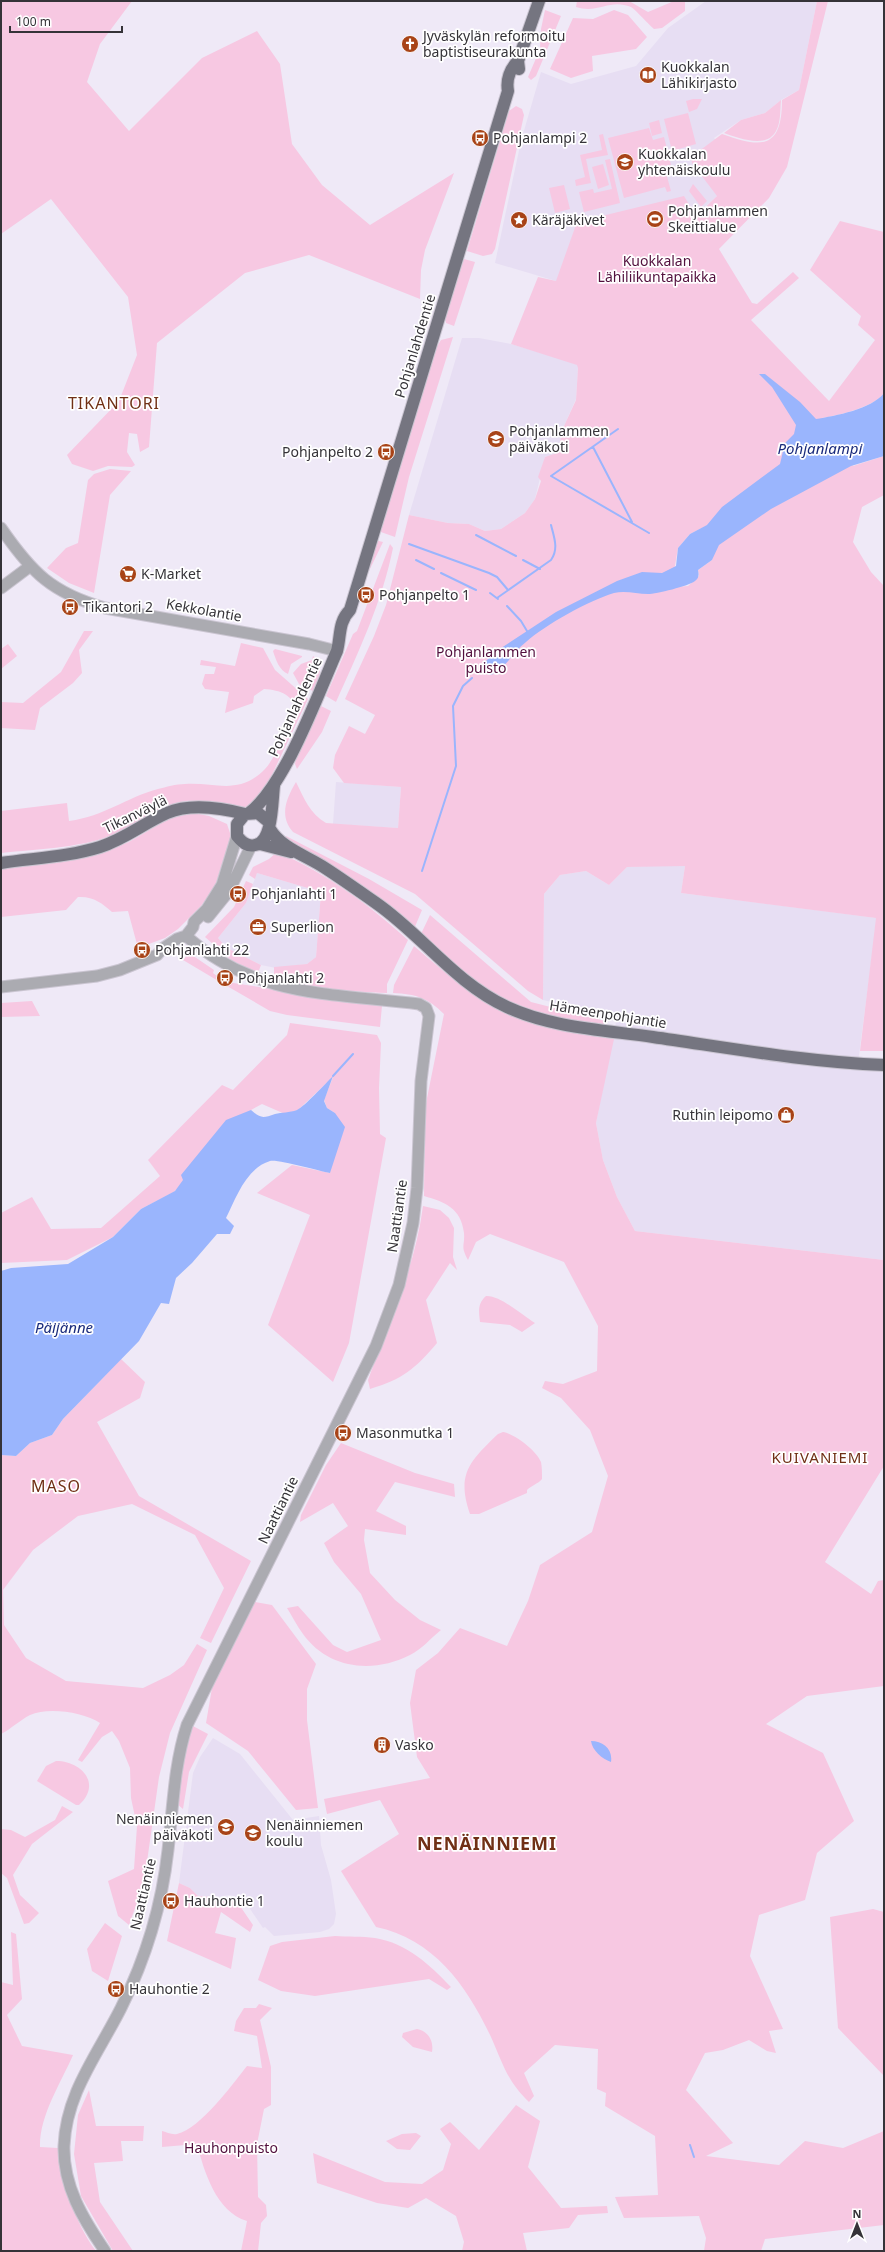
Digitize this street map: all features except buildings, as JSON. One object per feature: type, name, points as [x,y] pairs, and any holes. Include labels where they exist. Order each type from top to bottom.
[{"type":"main road","name":"Pohjanlahdentie","points":[[247,813],[259,805],[275,785],[338,646],[339,633],[345,615],[350,610],[508,91],[507,83],[512,66],[518,61],[539,1]]},
{"type":"main road","name":"Pohjanlahdentie","points":[[270,825],[275,785]]},
{"type":"main road","name":"Tikanväylä","points":[[1,863],[84,851],[129,835],[167,813],[194,808],[247,813]]},
{"type":"main road","name":"Tikanväylä","points":[[211,810],[229,821],[236,834]]},
{"type":"main road","points":[[247,813],[261,815],[270,825],[267,838],[256,845],[244,843],[236,834],[240,819],[247,813]]},
{"type":"main road","name":"Hämeenpohjantie","points":[[270,825],[280,841],[378,904],[480,991],[506,1006],[528,1015],[580,1027],[815,1059],[884,1065]]},
{"type":"main road","name":"Hämeenpohjantie","points":[[256,845],[305,856]]},
{"type":"street","name":"Kekkolantie","points":[[1,528],[29,567],[50,585],[83,602],[105,608],[309,644],[338,646]]},
{"type":"street","points":[[1,588],[29,567]]},
{"type":"street","points":[[1,987],[97,976],[120,970],[157,955],[162,949],[177,939],[185,937],[193,927],[194,922],[207,909],[222,885],[236,834]]},
{"type":"street","points":[[193,927],[199,926],[221,902],[256,845]]},
{"type":"street","name":"Naattiantie","points":[[105,2251],[88,2228],[73,2196],[66,2171],[64,2147],[70,2107],[78,2086],[121,2008],[141,1959],[153,1924],[168,1851],[180,1748],[187,1725],[376,1346],[399,1285],[406,1258],[415,1209],[421,1081],[429,1016],[426,1008],[419,1004],[306,991],[265,982],[228,967],[185,937]]},
{"type":"shaded area","name":"Kuokkalan yhtenäiskoulu","points":[[706,1],[817,1],[799,90],[781,100],[765,113],[741,120],[714,138],[751,183],[717,196],[695,216],[556,281],[495,263],[521,141],[541,72],[571,84],[636,66],[668,28]]},
{"type":"shaded area","name":"Pohjanlammen päiväkoti","points":[[462,338],[479,338],[511,344],[578,365],[576,399],[564,426],[557,453],[545,457],[535,499],[525,513],[501,529],[485,531],[469,524],[448,523],[409,515]]},
{"type":"shaded area","points":[[336,782],[401,787],[398,828],[333,824]]},
{"type":"shaded area","points":[[672,865],[685,866],[681,893],[877,918],[857,1070],[884,1070],[884,1260],[635,1231],[617,1197],[603,1160],[596,1123],[617,1017],[543,1000],[544,894],[560,875],[586,871],[609,885],[627,867]]},
{"type":"shaded area","points":[[257,873],[321,892],[316,957],[307,964],[276,968],[261,965],[227,948],[218,938],[246,903]]},
{"type":"shaded area","name":"Nenäinniemen koulu","points":[[213,1738],[240,1754],[293,1820],[319,1816],[321,1845],[331,1880],[336,1914],[334,1924],[329,1929],[320,1932],[274,1936],[265,1927],[263,1928],[246,1903],[239,1898],[230,1895],[215,1897],[198,1896],[190,1888],[179,1883],[193,1773],[200,1757]]},
{"type":"green space","points":[[1,1],[132,1],[100,44],[87,82],[129,131],[202,58],[257,31],[280,64],[292,144],[322,185],[370,225],[454,173],[425,250],[421,270],[420,299],[309,255],[245,273],[157,343],[149,447],[140,452],[137,434],[129,433],[127,452],[135,465],[132,467],[108,466],[93,471],[72,464],[67,455],[119,401],[137,355],[128,297],[51,199],[1,234]]},
{"type":"green space","points":[[577,1],[629,1],[648,12],[674,1],[685,1],[685,11],[662,28],[654,29],[631,7],[614,4],[585,9],[576,7]]},
{"type":"green space","points":[[817,1],[828,1],[787,167],[769,198],[719,249],[752,303],[757,304],[793,272],[799,278],[751,320],[829,401],[875,340],[858,325],[861,316],[810,270],[840,221],[884,232],[884,393],[873,402],[856,410],[822,418],[853,466],[884,456],[884,495],[862,507],[853,542],[871,572],[884,586],[884,1051],[860,1051],[876,918],[681,893],[685,866],[627,867],[609,885],[586,871],[560,875],[544,894],[543,1000],[528,991],[415,894],[293,832],[286,820],[285,814],[289,795],[296,782],[312,810],[326,823],[398,828],[401,787],[344,783],[333,768],[335,755],[349,726],[365,734],[375,715],[345,699],[374,636],[386,605],[409,515],[448,523],[469,524],[485,531],[501,529],[525,513],[535,499],[541,481],[538,477],[545,457],[557,453],[564,426],[576,400],[578,368],[577,365],[511,344],[538,277],[556,281],[577,222],[684,196],[696,216],[717,196],[692,163],[691,157],[722,134],[749,142],[767,141],[774,136],[778,128],[781,116],[782,100],[799,90]],"holes":[[[720,519],[712,560],[698,570],[699,576],[688,586],[675,587],[672,583],[678,548],[690,534]]]},
{"type":"green space","points":[[545,10],[561,16],[536,76],[531,80],[528,77],[540,49],[541,29]]},
{"type":"green space","points":[[614,10],[628,15],[647,37],[636,49],[592,56],[593,71],[571,78],[550,69],[573,18],[593,19]]},
{"type":"green space","points":[[702,99],[697,109],[689,112],[686,101]]},
{"type":"green space","points":[[781,100],[779,124],[772,136],[766,140],[752,141],[724,133],[741,120],[765,113]]},
{"type":"green space","points":[[516,106],[522,109],[524,115],[495,249],[492,254],[483,256],[467,251],[509,111]]},
{"type":"green space","points":[[688,113],[696,144],[672,151],[664,119]]},
{"type":"green space","points":[[659,120],[662,133],[652,136],[649,123]]},
{"type":"green space","points":[[649,128],[653,140],[664,137],[671,165],[664,166],[671,191],[667,192],[665,187],[624,198],[608,138]]},
{"type":"green space","points":[[603,134],[608,155],[586,159],[591,183],[576,186],[575,180],[585,177],[580,155],[602,150],[599,135]]},
{"type":"green space","points":[[610,159],[620,203],[584,212],[579,192],[593,189],[594,193],[612,189],[605,160]]},
{"type":"green space","points":[[603,164],[609,185],[598,189],[592,167]]},
{"type":"green space","points":[[693,184],[707,201],[701,207],[689,191]]},
{"type":"green space","points":[[564,185],[570,209],[555,213],[549,188]]},
{"type":"green space","points":[[464,259],[475,262],[454,326],[446,323],[445,318]]},
{"type":"green space","points":[[453,337],[409,477],[395,537],[378,531],[436,348],[441,340]]},
{"type":"green space","points":[[110,469],[131,471],[110,495],[94,593],[69,583],[47,568],[66,548],[78,543],[88,480],[94,474]]},
{"type":"green space","points":[[375,540],[383,542],[369,571]]},
{"type":"green space","points":[[390,544],[393,548],[383,588],[361,645],[336,702],[326,696],[353,634],[357,631]]},
{"type":"green space","points":[[84,631],[93,631],[79,650],[82,673],[73,683],[40,708],[35,730],[1,728],[1,702],[23,703],[61,672]]},
{"type":"green space","points":[[241,643],[263,648],[275,670],[308,699],[258,804],[240,807],[186,801],[160,809],[128,828],[107,837],[77,845],[1,853],[1,811],[67,803],[69,821],[82,819],[158,789],[178,784],[236,785],[246,782],[265,769],[277,750],[295,712],[292,701],[286,694],[264,689],[254,696],[253,703],[225,713],[229,692],[205,689],[202,684],[205,674],[214,674],[216,667],[200,665],[201,660],[235,666]]},
{"type":"green space","points":[[8,644],[17,656],[1,669],[1,649]]},
{"type":"green space","points":[[275,649],[302,656],[291,664],[288,674],[282,670],[278,664],[273,651]]},
{"type":"green space","points":[[313,656],[319,664],[320,673],[313,691],[299,684],[293,673],[301,664],[312,660]]},
{"type":"green space","points":[[321,706],[331,711],[322,732],[297,769],[295,764],[296,758]]},
{"type":"green space","points":[[194,813],[209,816],[227,824],[231,836],[215,886],[201,906],[178,929],[165,938],[138,948],[128,911],[112,912],[97,901],[83,897],[78,897],[66,910],[1,917],[1,869],[69,860],[98,854],[129,842],[170,818]]},
{"type":"green space","points":[[286,836],[369,879],[422,910],[414,929],[284,839]]},
{"type":"green space","points":[[277,852],[295,860],[346,890],[378,914],[408,940],[387,984],[387,993],[315,987],[301,985],[274,977],[274,967],[307,964],[316,957],[321,892],[257,873],[255,879],[249,875],[253,867],[269,859]]},
{"type":"green space","points":[[246,881],[253,884],[246,903],[218,938],[227,948],[261,965],[258,973],[231,960],[205,937],[234,907]]},
{"type":"green space","points":[[430,915],[531,1002],[605,1021],[604,1024],[580,1023],[537,1014],[509,1002],[485,989],[420,936]]},
{"type":"green space","points":[[414,946],[473,994],[488,1004],[505,1012],[522,1019],[559,1029],[614,1039],[596,1123],[603,1160],[617,1197],[635,1231],[884,1260],[884,1466],[825,1562],[871,1594],[878,1581],[884,1580],[884,1686],[807,1696],[766,1724],[823,1753],[854,1821],[817,1853],[805,1900],[759,1915],[750,1956],[783,2029],[769,2031],[776,2053],[767,2051],[749,2040],[723,2050],[705,2053],[686,2090],[733,2143],[706,2156],[779,2165],[805,2141],[843,2148],[884,2131],[884,2225],[765,2239],[761,2251],[704,2251],[706,2238],[699,2216],[624,2218],[615,2197],[658,2195],[655,2136],[605,2106],[606,2093],[597,2089],[598,2049],[555,2045],[524,2073],[534,2096],[529,2102],[515,2087],[510,2079],[482,2018],[459,1983],[446,1967],[432,1954],[415,1942],[397,1933],[376,1927],[341,1871],[399,1834],[380,1800],[327,1814],[324,1799],[430,1778],[417,1757],[410,1703],[416,1670],[438,1653],[460,1628],[507,1646],[528,1601],[540,1565],[592,1532],[608,1476],[590,1430],[561,1398],[542,1388],[545,1381],[563,1384],[597,1371],[598,1326],[564,1262],[490,1234],[476,1242],[468,1260],[463,1249],[464,1233],[462,1224],[456,1212],[451,1207],[439,1201],[424,1196],[425,1108],[444,1014],[433,1004],[421,998],[408,994],[393,993],[394,985]]},
{"type":"green space","points":[[189,953],[214,970],[213,973],[223,981],[220,982],[183,960]]},
{"type":"green space","points":[[227,982],[382,1006],[380,1027],[287,1015],[270,1011],[227,986]]},
{"type":"green space","points":[[32,1001],[40,1016],[1,1017],[1,1003]]},
{"type":"green space","points":[[290,1023],[377,1035],[381,1043],[379,1088],[380,1134],[386,1138],[349,1343],[333,1382],[268,1325],[310,1215],[257,1193],[292,1165],[330,1173],[335,1113],[327,1108],[324,1100],[333,1077],[298,1110],[285,1114],[262,1104],[251,1110],[174,1192],[141,1209],[113,1237],[67,1260],[1,1263],[1,1213],[32,1197],[51,1229],[101,1228],[160,1176],[148,1160],[222,1085],[233,1090],[287,1035]]},
{"type":"green space","points":[[423,1206],[440,1210],[449,1218],[454,1228],[453,1257],[457,1270],[450,1263],[426,1300],[437,1343],[422,1360],[408,1372],[400,1377],[370,1389],[368,1380],[408,1273]]},
{"type":"green space","points":[[486,1296],[504,1302],[535,1323],[522,1332],[510,1325],[480,1322],[480,1305]]},
{"type":"green space","points":[[121,1359],[145,1382],[140,1398],[97,1422],[139,1496],[251,1561],[211,1643],[200,1638],[224,1588],[195,1535],[132,1504],[78,1516],[33,1550],[3,1590],[4,1625],[26,1658],[66,1681],[143,1688],[170,1675],[184,1665],[197,1644],[207,1650],[170,1733],[159,1777],[144,1883],[129,1925],[118,1916],[108,1881],[134,1869],[137,1826],[131,1798],[130,1768],[119,1741],[112,1731],[102,1737],[82,1762],[78,1760],[100,1723],[84,1716],[56,1711],[46,1711],[30,1715],[1,1734],[1,1455],[16,1456],[30,1443],[52,1435],[63,1419]]},
{"type":"green space","points":[[503,1432],[519,1439],[535,1453],[541,1462],[542,1479],[527,1490],[527,1493],[479,1514],[470,1514],[466,1500],[465,1488],[465,1478],[468,1469],[480,1452],[498,1434]]},
{"type":"green space","points":[[341,1443],[415,1473],[454,1484],[455,1497],[395,1482],[376,1511],[406,1526],[406,1535],[365,1529],[364,1540],[370,1573],[395,1600],[420,1620],[441,1630],[414,1653],[396,1661],[381,1665],[352,1665],[325,1655],[313,1646],[303,1634],[287,1608],[298,1606],[333,1645],[347,1652],[381,1640],[361,1594],[334,1562],[324,1543],[348,1526],[333,1503],[300,1522],[301,1515],[326,1465]]},
{"type":"green space","points":[[255,1602],[272,1605],[316,1664],[307,1689],[307,1720],[318,1808],[296,1810],[248,1751],[206,1723],[212,1688]]},
{"type":"green space","points":[[191,1725],[208,1734],[189,1772],[183,1809],[177,1804],[179,1778]]},
{"type":"green space","points":[[56,1761],[74,1765],[81,1769],[86,1775],[89,1782],[89,1789],[86,1797],[79,1805],[76,1805],[37,1781],[46,1766]]},
{"type":"green space","points":[[62,1806],[73,1812],[32,1844],[13,1875],[20,1895],[39,1913],[29,1923],[24,1924],[7,1878],[1,1873],[1,1829],[11,1830],[25,1837],[55,1820]]},
{"type":"green space","points":[[179,1883],[190,1888],[198,1896],[211,1897],[219,1902],[230,1899],[240,1906],[253,1925],[250,1932],[221,1912],[215,1933],[236,1938],[231,1969],[167,1941]]},
{"type":"green space","points":[[873,1909],[884,1912],[884,2076],[838,2028],[830,1917]]},
{"type":"green space","points":[[105,1923],[122,1936],[108,1981],[92,1971],[87,1949]]},
{"type":"green space","points":[[11,1932],[16,1934],[22,1999],[7,2015],[22,2046],[73,2055],[43,2123],[40,2147],[58,2148],[63,2175],[71,2202],[88,2240],[96,2251],[1,2251],[1,1982],[13,1985]]},
{"type":"green space","points":[[335,1936],[375,1938],[397,1945],[408,1950],[426,1963],[451,1987],[447,1990],[429,1979],[315,1996],[281,1991],[258,1980],[270,1946],[282,1942]]},
{"type":"green space","name":"Hauhonpuisto","points":[[259,2004],[272,2008],[260,2020],[271,2067],[271,2105],[264,2109],[257,2144],[258,2197],[266,2205],[267,2216],[261,2223],[258,2251],[241,2251],[247,2221],[236,2216],[219,2200],[203,2166],[197,2144],[162,2147],[162,2131],[177,2134],[196,2124],[224,2095],[247,2066],[262,2068],[257,2036],[234,2031],[236,2021],[244,2008],[256,2008]]},
{"type":"green space","points":[[417,2029],[427,2034],[431,2040],[432,2052],[413,2047],[402,2037],[403,2033]]},
{"type":"green space","points":[[89,2090],[96,2126],[144,2126],[143,2141],[121,2141],[123,2161],[94,2163],[100,2202],[133,2251],[113,2251],[81,2196],[74,2154],[78,2115]]},
{"type":"green space","points":[[516,2105],[540,2121],[528,2167],[561,2208],[607,2206],[608,2213],[578,2215],[569,2228],[523,2233],[527,2251],[462,2251],[464,2242],[456,2216],[426,2198],[408,2208],[377,2203],[317,2183],[313,2153],[385,2182],[422,2184],[443,2170],[451,2144],[440,2129],[450,2122],[479,2150]]},
{"type":"green space","points":[[416,2133],[421,2136],[410,2150],[397,2149],[386,2141],[402,2134]]},
{"type":"water","name":"Pohjanlampi","points":[[759,374],[765,374],[800,402],[816,419],[853,411],[878,399],[884,393],[884,456],[851,466],[771,509],[719,545],[712,560],[698,570],[698,578],[692,583],[652,594],[618,592],[604,596],[581,607],[534,635],[496,672],[491,675],[485,672],[482,665],[495,652],[556,612],[617,581],[642,572],[662,573],[676,566],[678,548],[690,534],[707,525],[722,507],[780,464],[785,443],[794,434],[796,425],[772,387]]},
{"type":"water","name":"Päijänne","points":[[333,1076],[324,1101],[327,1108],[335,1113],[345,1127],[330,1173],[290,1163],[274,1161],[270,1161],[254,1170],[238,1193],[226,1218],[234,1226],[230,1234],[217,1234],[192,1263],[176,1278],[169,1304],[161,1303],[139,1341],[63,1419],[52,1435],[30,1443],[16,1456],[1,1455],[1,1271],[11,1268],[68,1264],[113,1237],[141,1209],[175,1191],[183,1180],[181,1175],[226,1120],[251,1110],[262,1117],[297,1110],[310,1100]]},
{"type":"water","points":[[591,1741],[603,1744],[609,1750],[611,1762],[598,1754],[593,1748]]},
{"type":"waterway","points":[[618,429],[551,476],[649,533]]},
{"type":"waterway","points":[[593,447],[632,522]]},
{"type":"waterway","points":[[497,598],[551,560],[555,552],[551,525]]},
{"type":"waterway","points":[[476,535],[516,556]]},
{"type":"waterway","points":[[409,544],[489,573],[497,577],[508,590]]},
{"type":"waterway","points":[[416,560],[434,569]]},
{"type":"waterway","points":[[523,560],[540,569]]},
{"type":"waterway","points":[[441,573],[476,590]]},
{"type":"waterway","points":[[490,593],[498,599]]},
{"type":"waterway","points":[[507,606],[521,621],[527,631]]},
{"type":"waterway","points":[[422,871],[456,766],[453,706],[463,686],[472,678]]},
{"type":"waterway","points":[[333,1076],[353,1054]]},
{"type":"waterway","points":[[690,2145],[694,2157]]},
{"type":"place","name":"Jyväskylän reformoitu baptistiseurakunta","points":[[410,44]]},
{"type":"place","name":"Kuokkalan Lähikirjasto","points":[[648,75]]},
{"type":"place","name":"Pohjanlampi 2","points":[[480,138]]},
{"type":"place","name":"Kuokkalan yhtenäiskoulu","points":[[625,162]]},
{"type":"place","name":"Pohjanlammen Skeittialue","points":[[655,219]]},
{"type":"place","name":"Käräjäkivet","points":[[519,220]]},
{"type":"place","name":"Pohjanlammen päiväkoti","points":[[496,439]]},
{"type":"place","name":"Pohjanpelto 2","points":[[386,452]]},
{"type":"place","name":"K-Market","points":[[128,574]]},
{"type":"place","name":"Pohjanpelto 1","points":[[366,595]]},
{"type":"place","name":"Tikantori 2","points":[[70,607]]},
{"type":"place","name":"Pohjanlahti 1","points":[[238,894]]},
{"type":"place","name":"Superlion","points":[[258,927]]},
{"type":"place","name":"Pohjanlahti 22","points":[[142,950]]},
{"type":"place","name":"Pohjanlahti 2","points":[[225,978]]},
{"type":"place","name":"Ruthin leipomo","points":[[786,1115]]},
{"type":"place","name":"Masonmutka 1","points":[[343,1433]]},
{"type":"place","name":"Vasko","points":[[382,1745]]},
{"type":"place","name":"Nenäinniemen päiväkoti","points":[[226,1827]]},
{"type":"place","name":"Nenäinniemen koulu","points":[[253,1833]]},
{"type":"place","name":"Hauhontie 1","points":[[171,1901]]},
{"type":"place","name":"Hauhontie 2","points":[[116,1989]]},
{"type":"district","name":"TIKANTORI","points":[[114,403]]},
{"type":"district","name":"KUIVANIEMI","points":[[820,1458]]},
{"type":"district","name":"MASO","points":[[56,1486]]},
{"type":"district","name":"NENÄINNIEMI","points":[[487,1844]]},
{"type":"park label","name":"Kuokkalan Lähiliikuntapaikka","points":[[657,270]]},
{"type":"park label","name":"Pohjanlammen puisto","points":[[486,660]]}]
